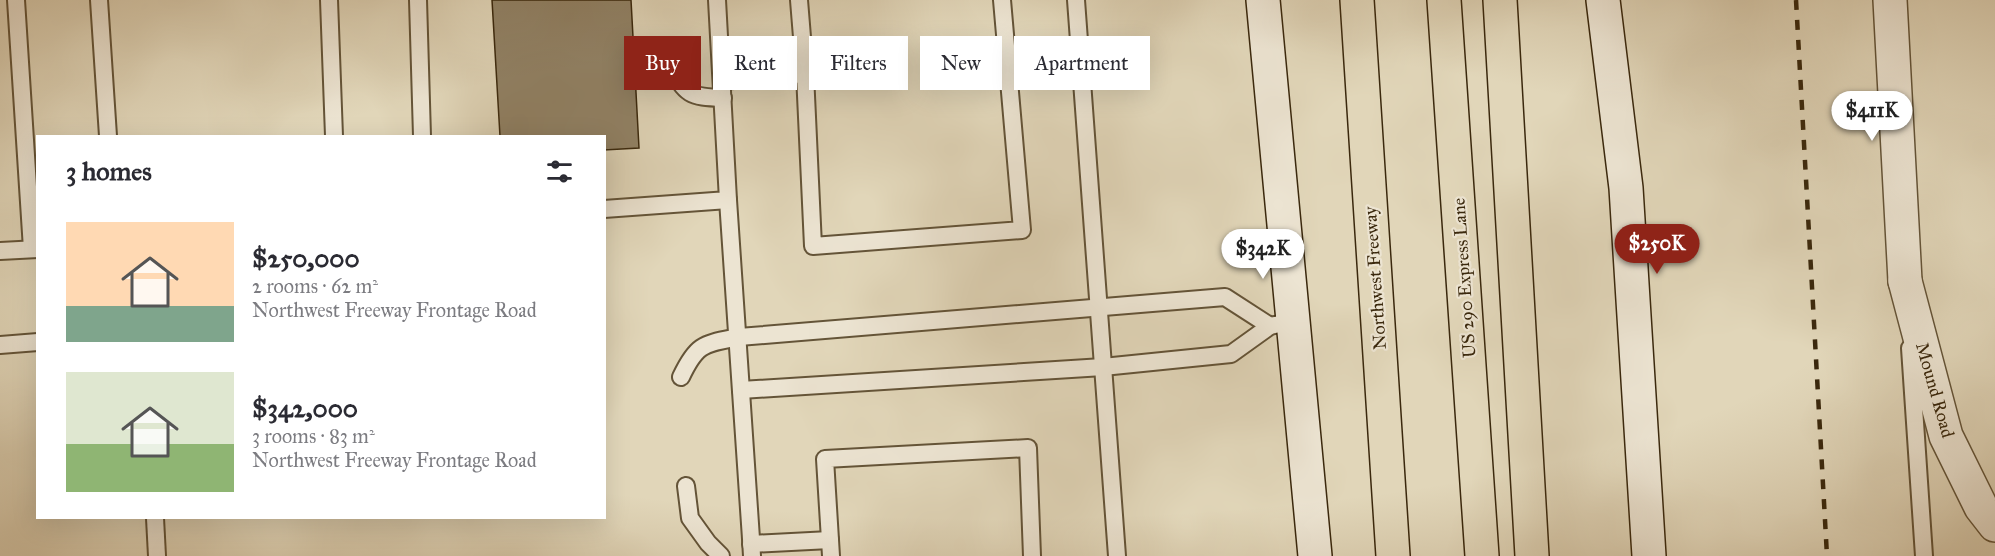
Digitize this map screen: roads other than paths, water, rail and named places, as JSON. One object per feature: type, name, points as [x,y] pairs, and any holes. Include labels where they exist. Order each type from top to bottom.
[{"type":"highway","name":"Northwest Freeway","points":[[1357,0],[1393,556]]},
{"type":"highway","name":"US 290 Express Lane","points":[[1444,0],[1482,556]]},
{"type":"highway","points":[[1500,0],[1532,556]]},
{"type":"main road","points":[[1263,0],[1281,324],[1315,556]]},
{"type":"main road","points":[[1603,0],[1626,188],[1649,556]]},
{"type":"main road","name":"Mound Road","points":[[1890,0],[1905,281],[1946,436],[1981,507],[1995,525]]},
{"type":"lane","points":[[0,251],[35,249],[16,0]]},
{"type":"lane","points":[[99,0],[108,135]]},
{"type":"lane","points":[[329,0],[334,135]]},
{"type":"lane","points":[[418,0],[422,135]]},
{"type":"lane","points":[[717,0],[719,36]]},
{"type":"lane","points":[[799,0],[813,246],[1022,230],[1002,0]]},
{"type":"lane","points":[[1076,0],[1117,556]]},
{"type":"lane","points":[[797,75],[805,74]]},
{"type":"lane","points":[[686,90],[696,97],[719,90]]},
{"type":"lane","points":[[722,90],[752,550],[830,548],[825,459],[1028,448],[1032,556]]},
{"type":"lane","points":[[606,208],[728,200]]},
{"type":"lane","points":[[1905,281],[1924,556]]},
{"type":"lane","points":[[681,377],[690,358],[706,344],[739,337],[1225,297],[1281,324]]},
{"type":"lane","points":[[741,390],[1103,367],[1231,354],[1281,324]]},
{"type":"lane","points":[[0,345],[36,342]]},
{"type":"lane","points":[[686,486],[690,518],[708,543],[721,556]]},
{"type":"lane","points":[[155,519],[157,556]]},
{"type":"railway","points":[[1796,0],[1827,556]]}]
